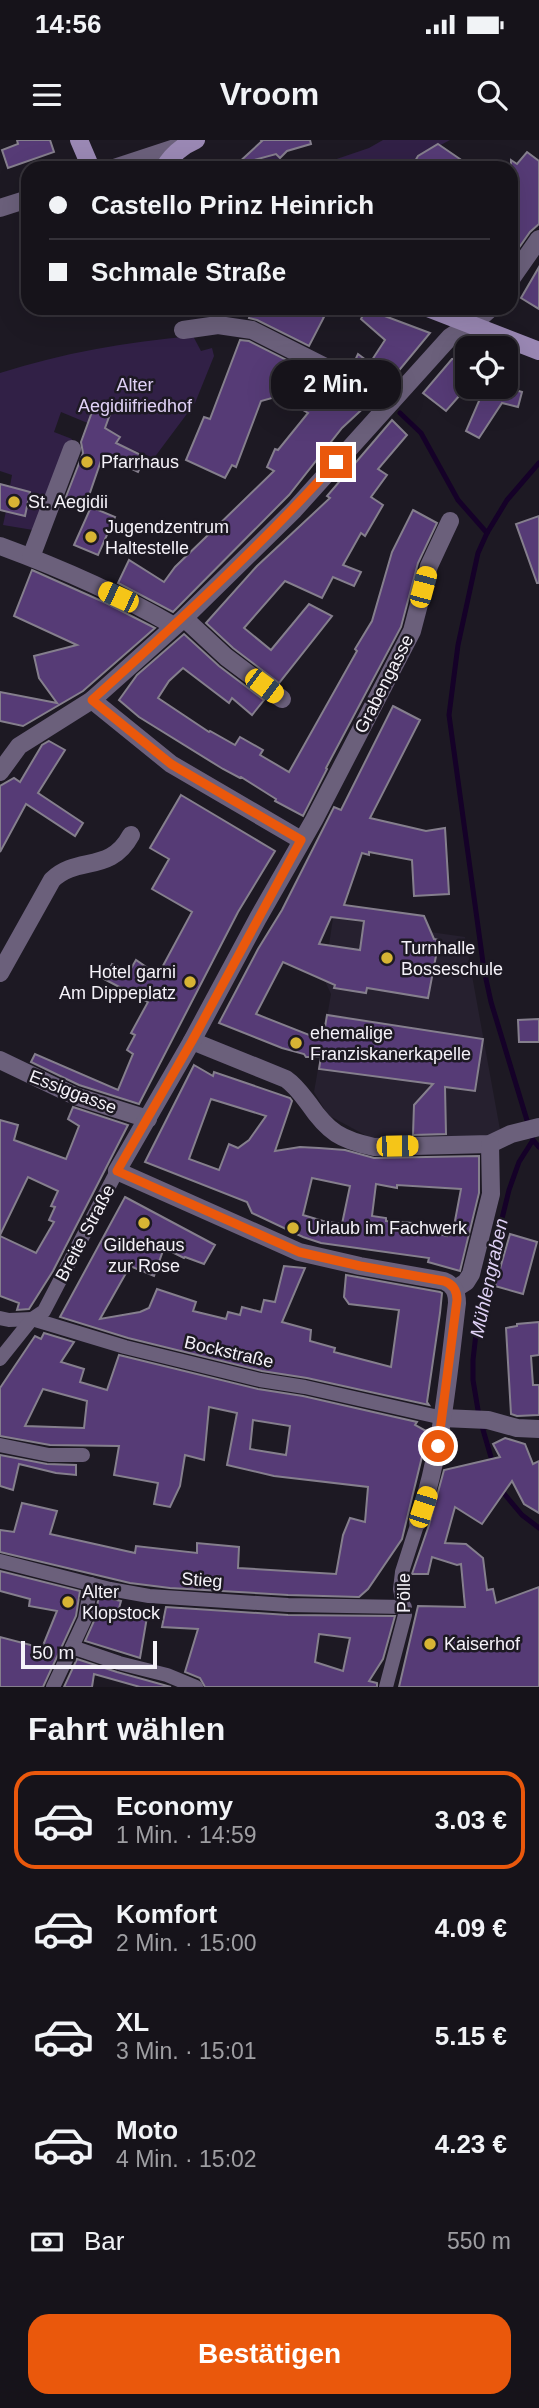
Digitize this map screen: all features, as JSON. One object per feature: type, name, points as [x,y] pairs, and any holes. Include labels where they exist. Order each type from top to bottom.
[{"type":"main road","points":[[79,140],[88,161]]},
{"type":"main road","points":[[168,161],[173,154],[190,142]]},
{"type":"main road","points":[[445,315],[539,351]]},
{"type":"street","points":[[134,161],[190,142]]},
{"type":"street","points":[[0,208],[21,201]]},
{"type":"street","points":[[518,269],[539,239]]},
{"type":"street","points":[[0,772],[19,746],[92,700],[179,622],[294,510],[450,337],[482,315]]},
{"type":"street","points":[[183,330],[218,325],[252,330],[391,402]]},
{"type":"street","points":[[31,557],[72,449]]},
{"type":"street","name":"Grabengasse","points":[[301,840],[412,631],[429,566],[450,521]]},
{"type":"street","points":[[0,546],[179,622],[282,699]]},
{"type":"street","points":[[92,700],[171,764],[301,840]]},
{"type":"street","points":[[0,739],[19,746]]},
{"type":"street","points":[[0,974],[52,880],[65,870],[115,856],[131,835]]},
{"type":"street","name":"Breite Straße","points":[[0,1359],[32,1319],[44,1311],[117,1171],[192,1041],[301,840]]},
{"type":"street","points":[[192,1041],[286,1079],[293,1084],[321,1122],[331,1131],[358,1144],[374,1147],[490,1144],[512,1134],[539,1127]]},
{"type":"street","name":"Essiggasse","points":[[0,1060],[75,1096],[148,1119]]},
{"type":"street","points":[[117,1171],[299,1252],[444,1281],[455,1289],[466,1282],[471,1274],[489,1204],[492,1187],[490,1144]]},
{"type":"street","name":"Pölle","points":[[386,1687],[405,1615],[400,1589],[402,1572],[434,1473],[457,1300],[455,1289]]},
{"type":"street","name":"Bockstraße","points":[[4,1319],[32,1319],[124,1347],[260,1380],[305,1387],[443,1418]]},
{"type":"street","points":[[443,1418],[488,1420],[517,1428],[539,1429]]},
{"type":"street","points":[[0,1445],[49,1455],[83,1455]]},
{"type":"street","name":"Stieg","points":[[0,1561],[131,1594],[288,1605],[405,1607]]},
{"type":"street","points":[[53,1687],[85,1619],[92,1584]]},
{"type":"street","points":[[72,1647],[167,1675],[196,1687]]},
{"type":"shaded area","points":[[333,918],[465,937],[501,1135],[376,1141],[328,1115],[314,1092],[331,994],[324,979]]},
{"type":"green space","points":[[383,140],[450,140],[411,161],[331,161],[369,148]]},
{"type":"green space","points":[[276,154],[283,161],[248,161]]},
{"type":"green space","name":"Alter Aegidiifriedhof","points":[[193,336],[201,351],[212,348],[214,356],[195,403],[154,458],[116,443],[90,424],[61,412],[54,432],[72,439],[39,531],[3,525],[6,511],[25,516],[30,492],[10,486],[12,475],[0,471],[0,373],[95,349]]},
{"type":"building","points":[[17,140],[50,140],[54,152],[21,161],[21,163],[8,168],[2,150],[18,144]]},
{"type":"building","points":[[310,140],[311,144],[287,151],[280,158],[276,154],[240,161],[262,141]]},
{"type":"building","points":[[438,144],[463,161],[415,161],[418,156]]},
{"type":"building","points":[[527,152],[539,161],[539,224],[518,249],[518,163]]},
{"type":"building","points":[[539,267],[539,309],[521,298]]},
{"type":"building","points":[[250,315],[324,317],[309,346],[249,318]]},
{"type":"building","points":[[363,315],[382,315],[430,333],[387,385],[352,367],[358,354],[370,363],[385,340],[361,319]]},
{"type":"building","points":[[240,340],[249,341],[370,402],[342,428],[289,495],[173,612],[118,583],[129,560],[164,582],[175,567],[274,471],[267,467],[275,449],[278,450],[308,413],[279,396],[261,401],[236,467],[232,465],[225,478],[186,460],[204,417],[210,419]]},
{"type":"building","points":[[455,359],[456,399],[446,411],[423,393]]},
{"type":"building","points":[[518,391],[522,392],[518,407],[502,403],[479,438],[466,431],[480,399],[518,399]]},
{"type":"building","points":[[96,401],[113,406],[105,428],[120,437],[116,443],[145,457],[138,472],[103,455],[84,510],[64,502],[83,453],[81,442]]},
{"type":"building","points":[[392,420],[407,435],[378,469],[387,475],[371,497],[383,505],[365,536],[361,533],[343,565],[361,572],[354,586],[333,577],[322,598],[285,581],[244,628],[271,650],[309,604],[332,616],[279,683],[233,648],[206,623],[257,566],[330,498],[327,496]]},
{"type":"building","name":"St. Aegidii","points":[[0,484],[30,492],[25,516],[0,510]]},
{"type":"building","points":[[91,507],[115,517],[98,555],[74,545]]},
{"type":"building","points":[[413,510],[437,523],[418,563],[401,627],[303,816],[139,717],[119,700],[137,675],[184,634],[219,666],[264,700],[252,715],[232,698],[229,703],[183,668],[169,681],[158,698],[209,732],[235,745],[240,737],[263,750],[260,755],[289,772],[372,621],[392,552]]},
{"type":"building","points":[[539,516],[539,583],[537,583],[516,524]]},
{"type":"building","points":[[32,570],[155,628],[83,691],[23,726],[0,721],[0,692],[57,703],[39,678],[34,656],[77,645],[14,616]]},
{"type":"building","points":[[393,706],[420,720],[370,818],[426,831],[445,828],[449,894],[414,896],[412,860],[369,852],[369,855],[362,853],[344,905],[424,916],[434,939],[439,940],[428,998],[367,988],[366,993],[334,988],[335,985],[283,962],[256,1014],[309,1035],[325,1027],[327,1015],[483,1039],[475,1091],[445,1087],[446,1134],[413,1135],[414,1105],[433,1084],[319,1069],[321,1057],[306,1057],[219,1023],[282,910],[334,807],[341,810]],"holes":[[[331,917],[364,921],[360,950],[319,944]]]},
{"type":"building","points":[[49,741],[65,750],[38,793],[83,823],[75,836],[26,804],[0,852],[0,786],[14,778],[20,782],[42,745]]},
{"type":"building","points":[[181,795],[275,851],[238,912],[139,1104],[79,1085],[31,1062],[35,1054],[118,1090],[133,1054],[127,1050],[135,1035],[131,1033],[148,1002],[104,979],[112,964],[129,972],[136,960],[158,975],[192,912],[152,889],[169,859],[150,848]]},
{"type":"building","points":[[539,1019],[539,1042],[519,1042],[518,1020]]},
{"type":"building","points":[[194,1065],[213,1076],[214,1072],[290,1098],[292,1101],[275,1151],[300,1147],[345,1150],[374,1158],[479,1156],[479,1193],[460,1271],[428,1262],[429,1258],[321,1243],[303,1237],[252,1213],[247,1202],[145,1162]],"holes":[[[211,1099],[266,1116],[249,1140],[238,1148],[229,1144],[219,1170],[189,1159]],[[312,1178],[350,1186],[342,1224],[303,1215]],[[376,1184],[397,1188],[397,1185],[461,1189],[454,1226],[450,1225],[447,1236],[413,1227],[413,1223],[386,1221],[386,1218],[372,1216]]]},
{"type":"building","points":[[73,1107],[128,1125],[53,1271],[29,1309],[17,1310],[19,1303],[0,1296],[0,1236],[36,1253],[54,1222],[49,1220],[55,1207],[51,1206],[58,1191],[28,1177],[0,1235],[0,1120],[18,1125],[14,1140],[66,1159],[79,1126],[68,1119]]},
{"type":"building","points":[[125,1197],[215,1245],[204,1264],[164,1248],[154,1276],[130,1266],[100,1319],[149,1308],[157,1289],[196,1302],[193,1311],[226,1319],[228,1312],[240,1315],[242,1307],[261,1312],[264,1300],[275,1302],[284,1266],[305,1268],[282,1322],[311,1330],[310,1341],[335,1348],[334,1352],[391,1367],[399,1310],[349,1304],[344,1297],[346,1275],[440,1292],[440,1313],[427,1402],[429,1405],[307,1378],[262,1371],[128,1338],[60,1317]]},
{"type":"building","points":[[510,1234],[537,1242],[523,1294],[495,1286]]},
{"type":"building","points":[[539,1322],[539,1355],[531,1356],[533,1385],[539,1385],[539,1415],[517,1416],[511,1414],[506,1328]]},
{"type":"building","points":[[44,1333],[74,1342],[61,1362],[84,1369],[80,1382],[107,1390],[119,1355],[258,1389],[303,1396],[417,1422],[415,1425],[428,1432],[402,1539],[368,1589],[359,1597],[170,1588],[130,1583],[0,1552],[0,1530],[14,1532],[22,1503],[57,1511],[50,1534],[135,1553],[136,1546],[197,1553],[197,1543],[239,1547],[238,1568],[336,1574],[343,1535],[350,1518],[365,1522],[368,1487],[274,1476],[227,1465],[237,1413],[209,1407],[204,1460],[185,1455],[180,1486],[170,1507],[154,1504],[158,1483],[114,1475],[119,1446],[50,1445],[0,1436],[0,1388],[35,1336],[41,1339]],"holes":[[[43,1389],[87,1401],[84,1428],[25,1426]],[[253,1420],[290,1426],[286,1455],[250,1449]]]},
{"type":"building","points":[[505,1438],[525,1444],[533,1464],[539,1461],[539,1513],[524,1504],[512,1481],[482,1524],[455,1507],[445,1543],[466,1544],[483,1558],[487,1590],[493,1589],[496,1603],[539,1587],[539,1687],[399,1687],[418,1606],[465,1607],[461,1564],[432,1557],[428,1574],[412,1574],[444,1470],[500,1457],[493,1444]]},
{"type":"building","points":[[0,1455],[47,1464],[76,1465],[76,1475],[19,1464],[13,1490],[0,1486]]},
{"type":"building","points":[[0,1571],[80,1591],[76,1616],[43,1687],[0,1687],[0,1637],[42,1648],[57,1611],[29,1606],[30,1599],[0,1591]]},
{"type":"building","points":[[99,1596],[121,1601],[118,1612],[147,1617],[140,1658],[85,1641],[94,1621]]},
{"type":"building","points":[[166,1607],[288,1615],[395,1616],[383,1659],[369,1681],[377,1683],[377,1687],[205,1687],[200,1678],[185,1672],[198,1629],[162,1627]],"holes":[[[319,1634],[350,1638],[343,1671],[315,1662]]]},
{"type":"building","points":[[77,1659],[171,1687],[140,1687],[94,1674],[92,1687],[64,1687]]},
{"type":"waterway","points":[[400,413],[421,433],[458,500],[487,533]]},
{"type":"waterway","points":[[539,463],[507,500],[478,553],[458,645],[449,715],[484,970],[491,1002],[533,1140],[539,1147]]},
{"type":"waterway","name":"Mühlengraben","points":[[493,1464],[479,1416],[473,1380],[478,1316],[509,1190],[519,1162],[533,1140]]},
{"type":"waterway","name":"Mühlengraben","points":[[501,1490],[522,1515],[539,1528]]},
{"type":"place","name":"Pfarrhaus","points":[[87,462]]},
{"type":"place","name":"St. Aegidii","points":[[14,502]]},
{"type":"place","name":"Jugendzentrum Haltestelle","points":[[91,537]]},
{"type":"place","name":"Turnhalle Bosseschule","points":[[387,958]]},
{"type":"place","name":"Hotel garni Am Dippeplatz","points":[[190,982]]},
{"type":"place","name":"ehemalige Franziskanerkapelle","points":[[296,1043]]},
{"type":"place","name":"Gildehaus zur Rose","points":[[144,1223]]},
{"type":"place","name":"Urlaub im Fachwerk","points":[[293,1228]]},
{"type":"place","name":"Alter Klopstock","points":[[68,1602]]},
{"type":"place","name":"Kaiserhof","points":[[430,1644]]},
{"type":"route","points":[[336,462],[294,510],[184,618],[92,700],[171,764],[301,840],[192,1041],[117,1171],[299,1252],[451,1284],[457,1300],[438,1446]]}]
